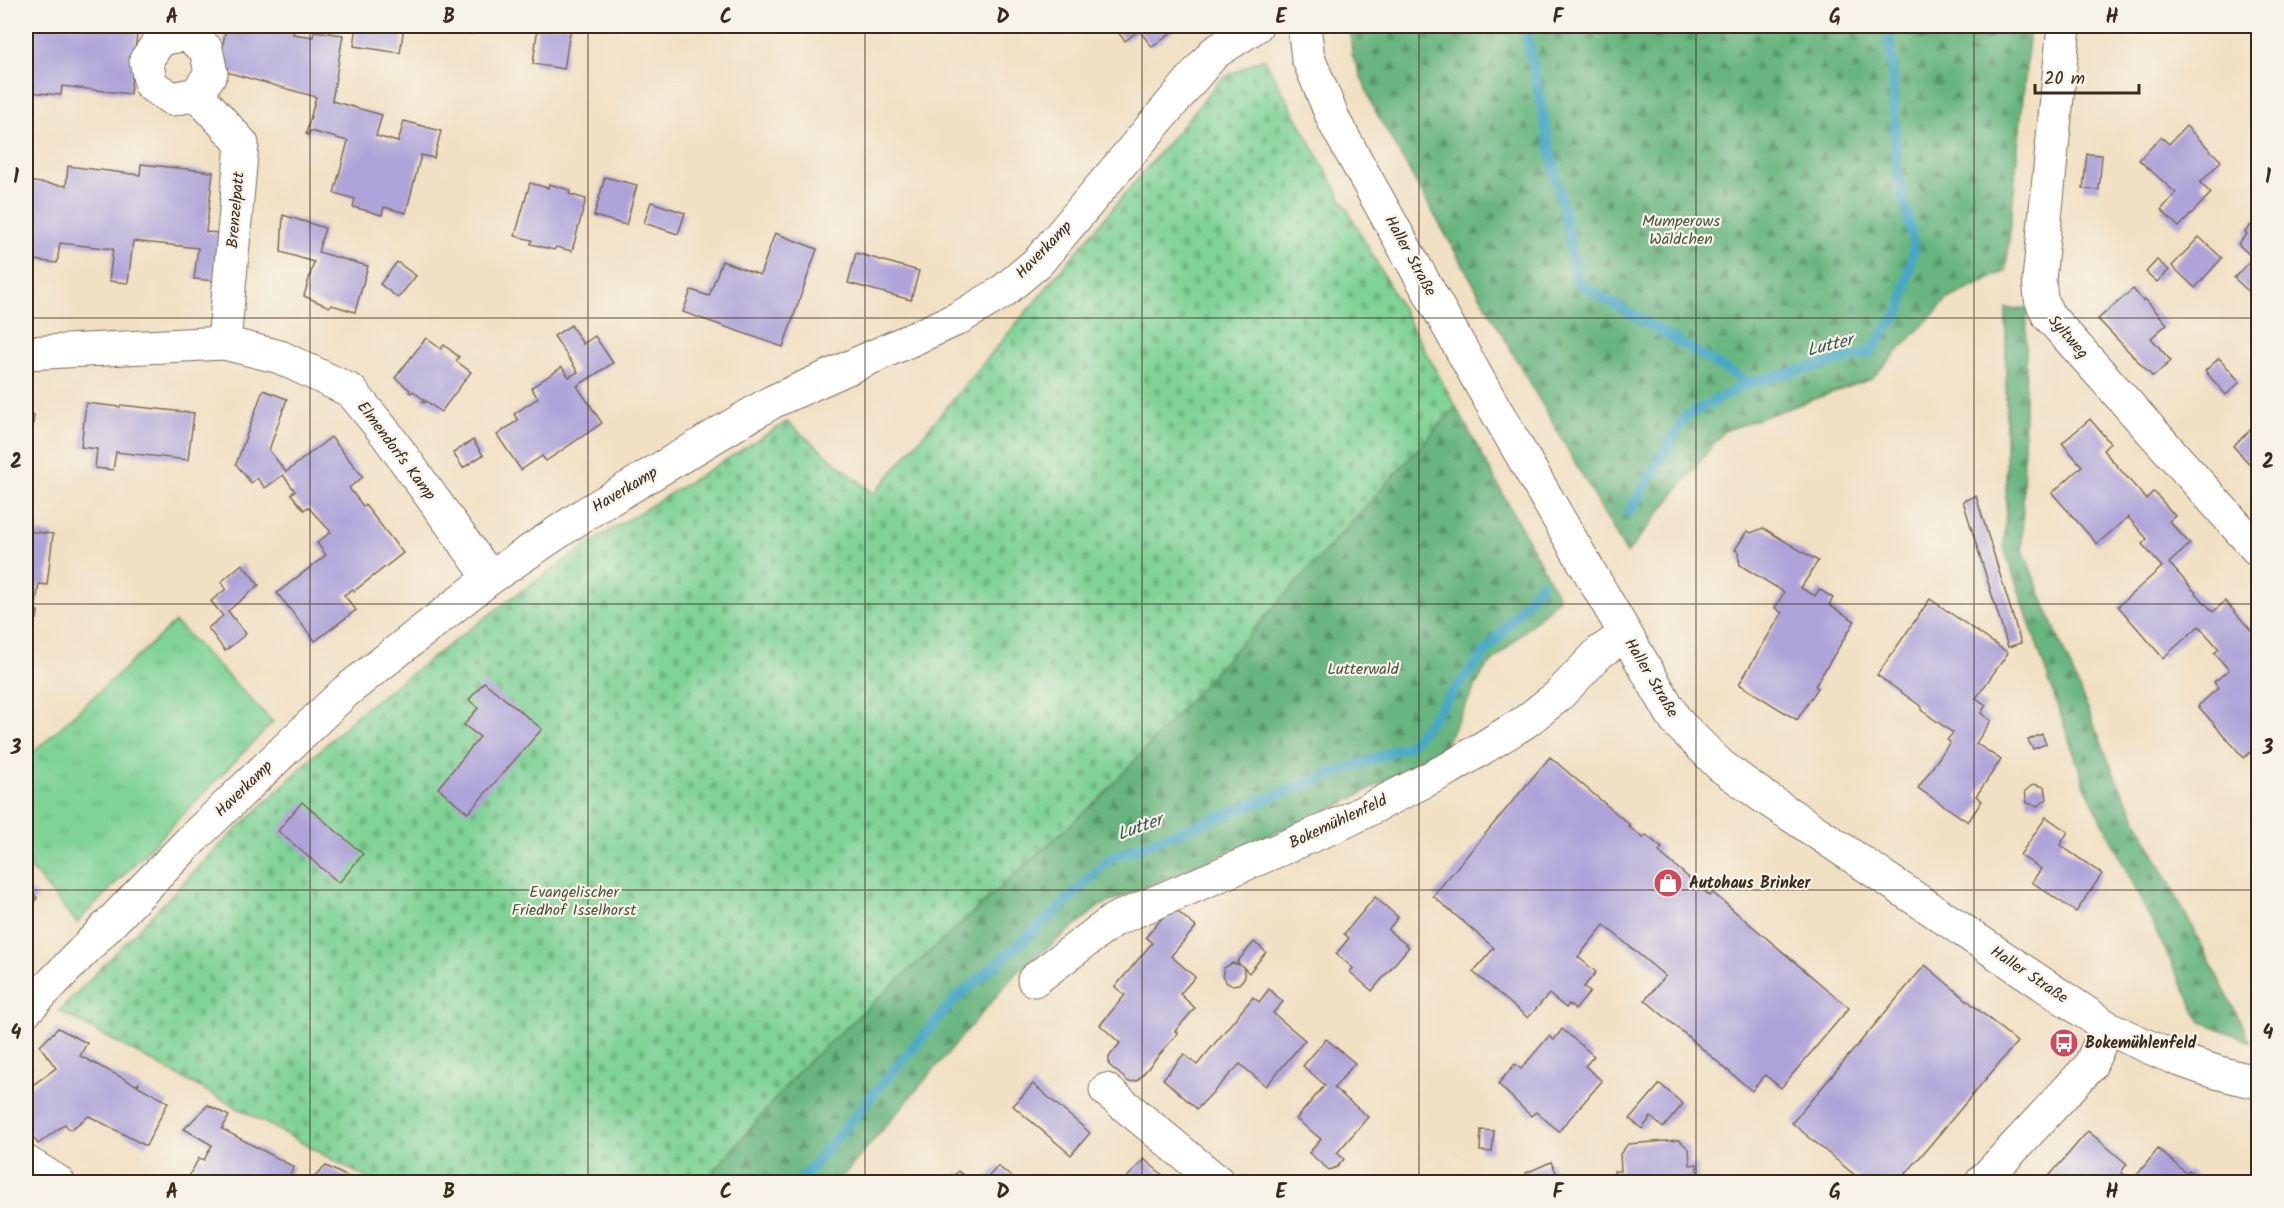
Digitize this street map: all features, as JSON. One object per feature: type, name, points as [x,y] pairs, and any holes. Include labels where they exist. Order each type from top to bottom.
[{"type":"street","name":"Haverkamp","points":[[26,1010],[192,839],[345,692],[490,578],[585,514],[772,402],[957,319],[1001,293],[1038,262],[1214,53],[1257,26]]},
{"type":"street","name":"Haller Straße","points":[[1304,26],[1308,58],[1335,123],[1484,390],[1676,721],[1721,766],[1773,804],[2107,1027],[2193,1066],[2228,1077],[2259,1082]]},
{"type":"street","name":"Syltweg","points":[[2064,26],[2039,280],[2041,299],[2048,315],[2259,550]]},
{"type":"street","name":"Brenzelpatt","points":[[197,94],[242,144],[224,343]]},
{"type":"street","name":"Elmendorfs Kamp","points":[[26,353],[224,343],[280,357],[351,391],[387,435],[490,578]]},
{"type":"street","name":"Bokemühlenfeld","points":[[1034,980],[1114,920],[1344,822],[1450,768],[1525,722],[1558,696],[1600,652],[1625,635]]},
{"type":"street","points":[[1982,1182],[2090,1066],[2107,1027]]},
{"type":"street","points":[[1106,1090],[1218,1182]]},
{"type":"street","points":[[26,1162],[58,1182]]},
{"type":"green space","name":"Mumperows Wäldchen","points":[[1350,26],[2030,26],[2006,271],[1948,299],[1871,379],[1724,431],[1627,554],[1373,107],[1352,54]]},
{"type":"green space","name":"Evangelischer Friedhof Isselhorst","points":[[1264,58],[1456,407],[1103,795],[802,1067],[705,1182],[374,1182],[59,1011],[212,853],[360,712],[510,599],[601,536],[787,422],[874,494],[1221,79]]},
{"type":"green space","points":[[2027,308],[2022,548],[2116,779],[2251,1042],[2200,1021],[2085,786],[2004,548],[2006,309]]},
{"type":"green space","name":"Lutterwald","points":[[1456,407],[1559,598],[1484,670],[1443,749],[1335,808],[1100,906],[1016,973],[838,1182],[705,1182],[802,1067],[1103,795]]},
{"type":"green space","points":[[175,622],[273,722],[77,923],[26,863],[26,759]]},
{"type":"building","points":[[26,26],[138,26],[130,94],[62,86],[61,95],[26,92]]},
{"type":"building","points":[[226,26],[251,26],[251,28],[265,30],[265,26],[294,28],[293,34],[313,37],[314,31],[343,35],[332,101],[382,115],[376,136],[398,142],[404,121],[441,131],[434,158],[421,155],[406,213],[384,207],[382,215],[353,207],[355,199],[334,193],[348,141],[310,131],[308,135],[306,134],[316,97],[219,70]]},
{"type":"building","points":[[357,26],[404,26],[400,53],[354,46]]},
{"type":"building","points":[[424,26],[473,26],[472,34]]},
{"type":"building","points":[[538,26],[571,26],[564,69],[533,64]]},
{"type":"building","points":[[1113,26],[1181,26],[1152,47],[1139,30],[1125,41]]},
{"type":"building","points":[[2186,126],[2221,161],[2200,183],[2211,193],[2179,227],[2161,210],[2176,193],[2139,160],[2161,137],[2169,144]]},
{"type":"building","points":[[2087,154],[2102,155],[2099,190],[2083,189]]},
{"type":"building","points":[[141,164],[213,172],[206,232],[221,233],[216,281],[194,279],[198,248],[133,241],[128,283],[109,281],[113,249],[60,243],[57,263],[26,259],[26,181],[66,186],[68,166],[140,175]]},
{"type":"building","points":[[605,177],[637,185],[626,225],[594,216]]},
{"type":"building","points":[[530,183],[548,188],[549,184],[570,190],[569,194],[586,199],[572,251],[556,247],[554,250],[531,244],[532,240],[515,236]]},
{"type":"building","points":[[651,202],[685,213],[678,234],[644,223]]},
{"type":"building","points":[[283,215],[325,228],[318,252],[368,266],[355,312],[332,305],[329,307],[304,296],[314,262],[281,252]]},
{"type":"building","points":[[2258,217],[2258,300],[2234,278],[2253,258],[2238,244]]},
{"type":"building","points":[[775,233],[817,249],[783,347],[683,312],[691,290],[709,296],[722,261],[760,275]]},
{"type":"building","points":[[2199,237],[2222,258],[2195,288],[2172,266]]},
{"type":"building","points":[[856,253],[919,271],[911,300],[848,283]]},
{"type":"building","points":[[2157,260],[2169,270],[2157,282],[2146,272]]},
{"type":"building","points":[[397,262],[416,276],[398,298],[380,284]]},
{"type":"building","points":[[2133,289],[2167,324],[2151,338],[2171,361],[2153,377],[2098,319]]},
{"type":"building","points":[[571,325],[583,344],[595,336],[613,363],[577,386],[602,423],[546,461],[542,456],[521,470],[497,435],[518,420],[514,414],[538,398],[531,388],[562,367],[569,377],[578,372],[554,336]]},
{"type":"building","points":[[426,338],[441,349],[444,345],[459,357],[456,361],[471,372],[441,412],[426,401],[422,402],[424,400],[413,391],[409,392],[410,390],[395,378]]},
{"type":"building","points":[[2219,358],[2240,382],[2226,395],[2205,371]]},
{"type":"building","points":[[263,390],[287,399],[269,450],[286,472],[331,437],[363,477],[349,488],[403,553],[354,591],[353,589],[344,595],[356,610],[315,641],[277,593],[326,555],[317,543],[331,532],[308,507],[304,510],[291,494],[295,491],[283,475],[265,488],[257,478],[251,483],[236,464]]},
{"type":"building","points":[[86,403],[194,413],[188,460],[116,452],[113,470],[95,468],[97,449],[81,447]]},
{"type":"building","points":[[26,414],[34,415],[29,455],[26,455]]},
{"type":"building","points":[[2090,419],[2110,443],[2103,450],[2146,499],[2153,492],[2175,516],[2169,521],[2190,544],[2169,563],[2213,612],[2225,601],[2258,638],[2258,655],[2254,659],[2258,664],[2258,745],[2244,758],[2198,706],[2218,688],[2214,682],[2229,670],[2214,653],[2219,649],[2199,626],[2163,658],[2118,606],[2162,567],[2142,544],[2147,539],[2128,517],[2097,544],[2052,493],[2082,466],[2062,443]]},
{"type":"building","points":[[2258,423],[2258,470],[2257,472],[2233,446]]},
{"type":"building","points":[[473,440],[483,455],[463,468],[453,453]]},
{"type":"building","points":[[1976,496],[2021,643],[2008,647],[1963,501]]},
{"type":"building","points":[[1763,528],[1818,561],[1801,588],[1815,596],[1819,589],[1833,598],[1829,605],[1855,621],[1815,686],[1818,688],[1797,720],[1739,684],[1782,613],[1775,608],[1784,592],[1740,565],[1739,552],[1735,550],[1747,531],[1751,533]]},
{"type":"building","points":[[26,531],[53,534],[47,585],[39,584],[35,610],[38,611],[37,619],[26,618]]},
{"type":"building","points":[[242,564],[259,585],[228,611],[246,634],[225,651],[208,628],[223,616],[211,601],[226,589],[221,582]]},
{"type":"building","points":[[1930,599],[2008,653],[1976,698],[1986,705],[1981,713],[1991,721],[1976,743],[2001,760],[1976,796],[1982,801],[1968,822],[1918,788],[1950,742],[1947,740],[1953,733],[1921,710],[1922,707],[1877,675]]},
{"type":"building","points":[[484,682],[542,729],[468,813],[438,788],[480,737],[464,725],[478,708],[469,700]]},
{"type":"building","points":[[2042,734],[2046,744],[2033,749],[2028,740]]},
{"type":"building","points":[[1550,757],[1630,825],[1628,826],[1643,838],[1646,835],[1662,848],[1659,852],[1710,896],[1713,893],[1849,1008],[1781,1088],[1765,1075],[1752,1091],[1645,1000],[1665,976],[1604,925],[1578,957],[1596,972],[1584,987],[1590,992],[1575,1010],[1569,1004],[1566,1008],[1549,994],[1528,1018],[1473,972],[1494,948],[1433,896]]},
{"type":"building","points":[[2034,784],[2045,787],[2047,799],[2038,806],[2027,803],[2025,791]]},
{"type":"building","points":[[302,802],[363,854],[339,883],[278,831]]},
{"type":"building","points":[[2046,817],[2068,832],[2060,845],[2102,874],[2076,912],[2032,882],[2041,869],[2020,855]]},
{"type":"building","points":[[26,884],[37,898],[26,913]]},
{"type":"building","points":[[1375,897],[1398,917],[1388,930],[1409,947],[1372,991],[1350,972],[1353,968],[1336,954],[1349,938],[1344,934]]},
{"type":"building","points":[[1177,911],[1196,927],[1171,956],[1195,977],[1180,994],[1195,1008],[1175,1031],[1178,1033],[1137,1081],[1129,1082],[1109,1065],[1109,1057],[1120,1043],[1100,1025],[1125,995],[1115,987],[1152,943],[1146,937],[1163,917]]},
{"type":"building","points":[[1254,942],[1266,952],[1249,973],[1243,967],[1245,977],[1239,984],[1227,983],[1222,976],[1224,968],[1232,963],[1240,965],[1237,962]]},
{"type":"building","points":[[1925,965],[2017,1042],[1899,1182],[1863,1182],[1792,1123]]},
{"type":"building","points":[[1269,989],[1283,1002],[1273,1013],[1305,1040],[1266,1086],[1240,1064],[1197,1109],[1163,1079],[1184,1054],[1197,1065],[1253,997],[1259,1002]]},
{"type":"building","points":[[58,1028],[87,1043],[80,1056],[136,1085],[139,1083],[138,1086],[168,1102],[146,1146],[89,1116],[70,1130],[65,1124],[38,1144],[26,1129],[26,1090],[56,1068],[40,1046]]},
{"type":"building","points":[[1562,1029],[1594,1056],[1585,1066],[1602,1081],[1559,1131],[1536,1112],[1531,1116],[1498,1084],[1515,1064],[1521,1069],[1549,1036],[1554,1040]]},
{"type":"building","points":[[1326,1039],[1355,1063],[1334,1088],[1368,1117],[1337,1153],[1344,1159],[1337,1167],[1329,1170],[1309,1153],[1321,1139],[1296,1119],[1325,1085],[1303,1066]]},
{"type":"building","points":[[1033,1084],[1090,1133],[1071,1155],[1013,1106]]},
{"type":"building","points":[[1660,1084],[1683,1104],[1663,1128],[1651,1117],[1642,1129],[1630,1119]]},
{"type":"building","points":[[208,1105],[229,1116],[222,1129],[294,1167],[286,1182],[260,1182],[247,1176],[243,1182],[186,1182],[199,1158],[204,1160],[212,1145],[184,1129]]},
{"type":"building","points":[[1481,1130],[1494,1131],[1492,1152],[1480,1151]]},
{"type":"building","points":[[2088,1131],[2127,1164],[2121,1172],[2132,1181],[2158,1149],[2186,1173],[2189,1170],[2201,1180],[2198,1182],[2044,1182]]},
{"type":"building","points":[[1679,1140],[1689,1149],[1690,1165],[1697,1164],[1698,1179],[1691,1180],[1692,1182],[1615,1182],[1614,1171],[1621,1171],[1620,1154],[1628,1144]]},
{"type":"building","points":[[1144,1159],[1165,1177],[1160,1182],[1123,1182]]},
{"type":"building","points":[[1551,1162],[1561,1182],[1530,1182],[1526,1173]]},
{"type":"building","points":[[326,1166],[358,1182],[309,1182]]},
{"type":"building","points":[[998,1166],[1009,1175],[1018,1182],[984,1182]]},
{"type":"building","points":[[958,1171],[972,1182],[949,1182]]},
{"type":"waterway","points":[[1525,26],[1578,283],[1749,383]]},
{"type":"waterway","name":"Lutter","points":[[1629,512],[1686,416],[1749,383],[1869,353],[1901,309],[1914,246],[1897,170],[1892,62],[1887,26]]},
{"type":"waterway","name":"Lutter","points":[[799,1182],[952,1002],[1055,913],[1110,858],[1410,745],[1541,584]]},
{"type":"place","name":"Autohaus Brinker","points":[[1668,883]]},
{"type":"place","name":"Bokemühlenfeld","points":[[2064,1043]]}]
